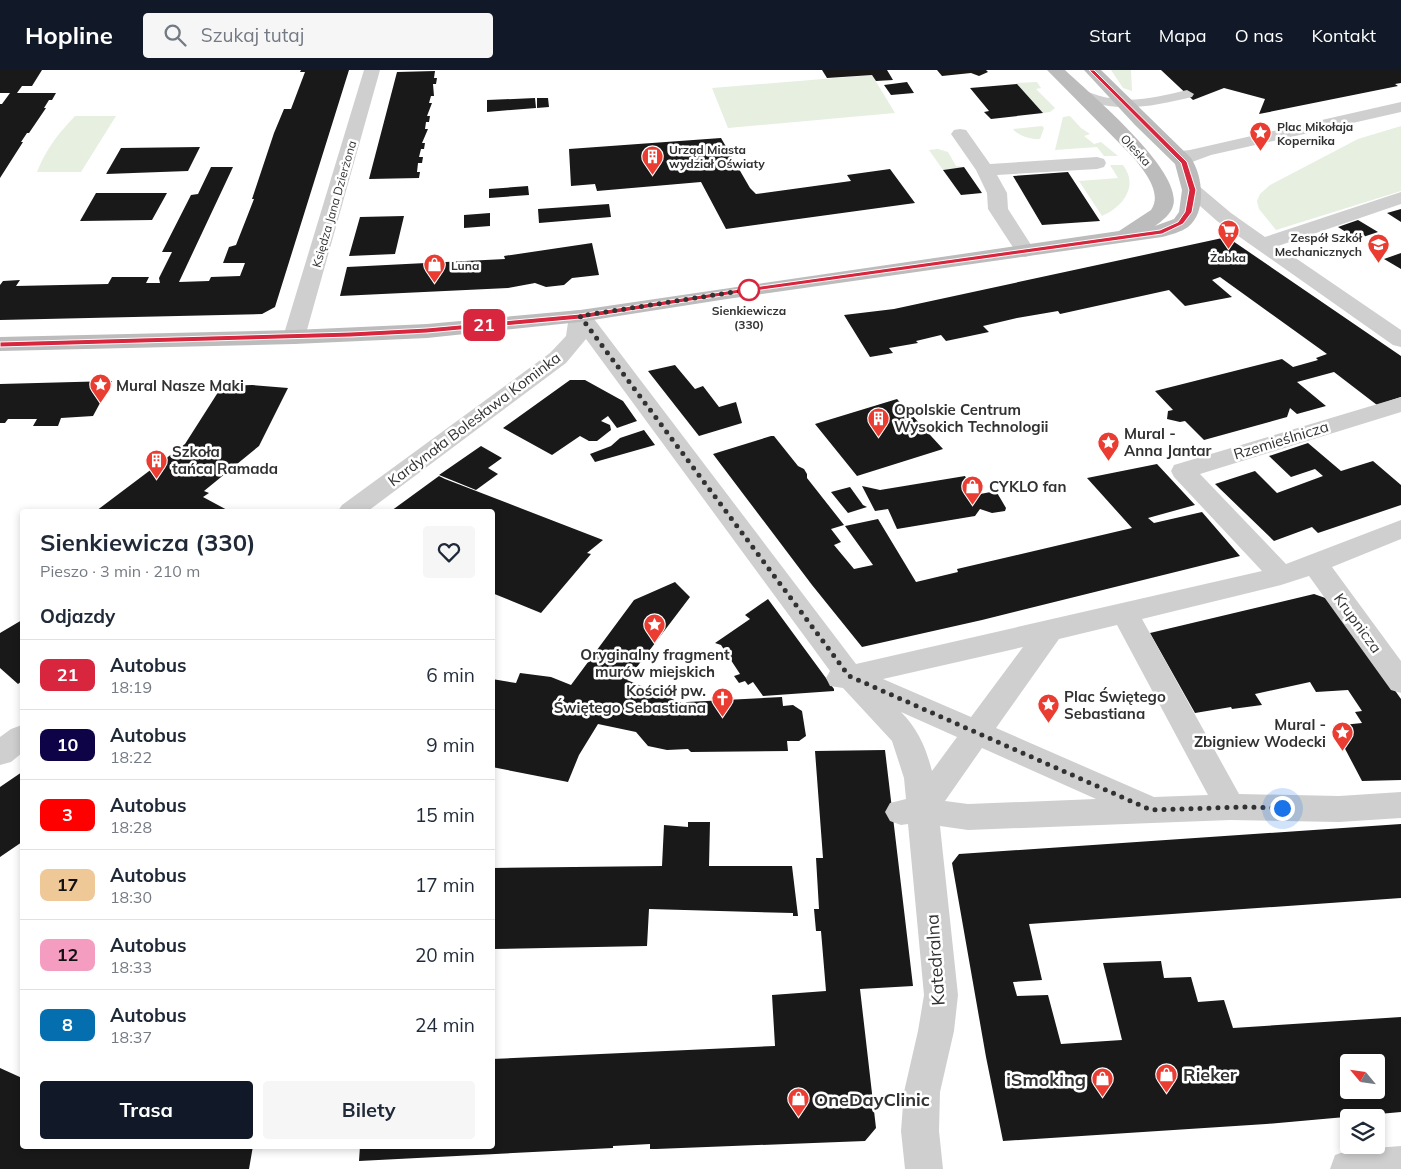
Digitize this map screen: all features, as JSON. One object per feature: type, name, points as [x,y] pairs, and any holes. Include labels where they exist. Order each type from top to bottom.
[{"type":"street","name":"Księdza Jana Dzierżona","points":[[294,337],[372,70]]},
{"type":"street","name":"Oleska","points":[[1055,70],[1146,159],[1161,184],[1165,199],[1163,206],[1142,226],[1118,238]]},
{"type":"street","name":"Oleska","points":[[1092,70],[1141,121],[1179,156],[1187,170],[1192,198]]},
{"type":"street","points":[[1179,156],[1192,156],[1206,150],[1401,107]]},
{"type":"street","points":[[960,134],[985,170],[998,193],[998,209],[1025,251]]},
{"type":"street","points":[[985,170],[1097,163]]},
{"type":"street","points":[[1161,184],[1172,196],[1192,198],[1234,224],[1401,340]]},
{"type":"street","points":[[0,344],[294,337],[427,331],[580,316],[1162,232],[1181,223],[1192,198]]},
{"type":"street","points":[[1263,244],[1401,198]]},
{"type":"street","points":[[580,316],[845,677],[904,734],[913,755],[919,778],[911,811]]},
{"type":"street","name":"Kardynała Bolesława Kominka","points":[[354,509],[558,358],[577,337],[580,316]]},
{"type":"street","points":[[571,344],[588,341],[600,344]]},
{"type":"street","name":"Rzemieślnicza","points":[[1281,576],[1183,471],[1401,404]]},
{"type":"street","points":[[845,677],[1281,576],[1401,528]]},
{"type":"street","name":"Krupnicza","points":[[1315,564],[1401,682]]},
{"type":"street","points":[[1131,612],[1237,807]]},
{"type":"street","points":[[911,811],[976,733],[1050,631]]},
{"type":"street","points":[[845,677],[1151,810]]},
{"type":"street","points":[[0,753],[20,739]]},
{"type":"street","points":[[911,811],[968,817],[1237,807],[1339,809],[1401,805]]},
{"type":"street","name":"Katedralna","points":[[911,811],[941,995],[936,1031],[922,1092],[920,1131],[924,1169]]},
{"type":"street","points":[[1349,1169],[1401,1165]]},
{"type":"lane","points":[[1080,93],[1107,103],[1119,99],[1148,104],[1187,94]]},
{"type":"lane","points":[[1141,121],[1143,109],[1148,104]]},
{"type":"green space","points":[[1111,70],[1131,70],[1132,91],[1123,88]]},
{"type":"green space","points":[[872,75],[895,113],[728,128],[712,88]]},
{"type":"green space","points":[[1037,82],[1041,88],[1036,89],[1055,108],[1050,112],[1043,113],[1016,83]]},
{"type":"green space","points":[[75,116],[116,116],[81,172],[37,172],[53,142]]},
{"type":"green space","points":[[1070,116],[1081,128],[1090,134],[1084,136],[1094,144],[1101,142],[1118,156],[1104,156],[1097,147],[1055,150],[1063,117]]},
{"type":"green space","points":[[1042,126],[1044,128],[1040,139],[1025,137],[1013,129]]},
{"type":"green space","points":[[1401,126],[1401,191],[1276,230],[1259,209],[1257,201],[1260,194],[1270,185],[1358,139]]},
{"type":"green space","points":[[938,149],[948,152],[956,166],[964,167],[943,170],[929,150]]},
{"type":"green space","points":[[1110,165],[1123,165],[1128,173],[1129,188],[1122,201],[1110,212],[1102,216],[1079,181],[1118,178]]},
{"type":"building","points":[[0,70],[42,70],[32,86],[22,86],[17,93],[56,93],[52,100],[49,100],[44,108],[46,108],[21,142],[23,142],[0,178],[0,104],[10,93],[0,93]]},
{"type":"building","points":[[301,70],[349,70],[275,307],[262,314],[0,320],[0,285],[3,281],[20,280],[16,286],[108,284],[112,277],[149,277],[146,283],[160,283],[159,278],[172,252],[162,252],[191,195],[198,194],[211,167],[233,167],[179,282],[209,281],[211,277],[240,276],[245,263],[223,263],[229,247],[236,245],[254,199],[252,199],[284,109],[291,109],[305,72],[300,72]]},
{"type":"building","points":[[822,70],[887,70],[893,80],[876,81],[872,75],[827,78]]},
{"type":"building","points":[[937,70],[986,70],[988,72],[979,76],[971,73],[942,76]]},
{"type":"building","points":[[1161,70],[1401,70],[1401,83],[1395,84],[1398,86],[1259,114],[1265,99],[1224,88],[1193,100]]},
{"type":"building","points":[[435,71],[434,78],[437,78],[436,84],[433,84],[434,96],[431,96],[429,103],[432,103],[427,116],[430,116],[429,122],[426,122],[425,129],[428,129],[422,143],[425,143],[424,149],[421,149],[419,157],[423,157],[422,163],[418,163],[417,172],[420,172],[419,178],[369,179],[397,72]]},
{"type":"building","points":[[907,82],[914,93],[891,95],[884,85]]},
{"type":"building","points":[[1017,84],[1043,113],[991,119],[984,112],[989,111],[970,88]]},
{"type":"building","points":[[535,98],[536,108],[487,112],[487,100]]},
{"type":"building","points":[[537,98],[548,98],[549,107],[537,108]]},
{"type":"building","points":[[721,138],[750,188],[756,194],[851,181],[847,175],[890,169],[915,203],[726,229],[701,182],[597,191],[595,184],[571,186],[569,149]]},
{"type":"building","points":[[200,147],[188,171],[106,174],[121,148]]},
{"type":"building","points":[[964,167],[982,193],[961,195],[943,170]]},
{"type":"building","points":[[1068,172],[1100,221],[1042,225],[1013,176]]},
{"type":"building","points":[[528,186],[529,195],[489,198],[489,189]]},
{"type":"building","points":[[96,193],[167,193],[152,220],[80,221]]},
{"type":"building","points":[[609,204],[611,217],[539,223],[538,209]]},
{"type":"building","points":[[1401,209],[1401,222],[1387,213]]},
{"type":"building","points":[[490,213],[490,226],[464,228],[464,215]]},
{"type":"building","points":[[404,216],[395,254],[349,256],[360,217]]},
{"type":"building","points":[[1358,220],[1378,232],[1357,239],[1338,227]]},
{"type":"building","points":[[1227,237],[1401,356],[1401,397],[1377,405],[1334,372],[1297,382],[1326,406],[1297,414],[1290,408],[1287,417],[1204,440],[1185,421],[1180,422],[1167,419],[1168,411],[1173,410],[1155,391],[1282,359],[1293,367],[1318,360],[1316,358],[1327,354],[1220,277],[1212,280],[1232,297],[1185,306],[1169,290],[1060,314],[1058,311],[1017,318],[983,326],[989,332],[946,341],[941,335],[916,341],[918,343],[889,348],[893,353],[870,357],[844,315],[894,309]]},
{"type":"building","points":[[592,243],[599,275],[572,278],[564,285],[546,287],[535,283],[508,288],[340,296],[347,267],[505,259],[504,256]]},
{"type":"building","points":[[1401,253],[1401,269],[1384,259]]},
{"type":"building","points":[[675,365],[695,389],[703,386],[719,407],[736,402],[742,423],[699,436],[648,371]]},
{"type":"building","points":[[570,380],[585,380],[623,401],[637,421],[617,428],[608,416],[601,421],[610,425],[611,430],[597,441],[589,441],[580,436],[552,455],[503,428]]},
{"type":"building","points":[[112,381],[93,416],[61,418],[58,426],[33,426],[37,419],[8,419],[5,423],[0,423],[0,384]]},
{"type":"building","points":[[252,385],[288,388],[259,446],[204,491],[209,493],[203,497],[225,509],[99,509],[185,444],[222,386]]},
{"type":"building","name":"Opolskie Centrum Wysokich Technologii","points":[[897,399],[943,449],[857,476],[815,424]]},
{"type":"building","points":[[644,430],[655,445],[595,462],[590,454],[611,446],[620,438]]},
{"type":"building","points":[[774,436],[798,466],[804,469],[807,478],[844,525],[831,529],[841,542],[834,545],[854,569],[873,565],[845,526],[878,519],[916,582],[958,572],[957,569],[1132,528],[1087,478],[1157,464],[1195,505],[1148,518],[1154,523],[1202,512],[1240,556],[982,620],[862,647],[812,585],[713,454]]},
{"type":"building","points":[[1308,443],[1341,471],[1373,461],[1401,485],[1401,505],[1318,533],[1312,527],[1274,541],[1215,484],[1255,471],[1277,493],[1323,476],[1315,469],[1291,477],[1269,456]]},
{"type":"building","points":[[481,446],[502,458],[488,468],[498,474],[476,490],[439,475]]},
{"type":"building","points":[[439,476],[603,540],[587,553],[591,554],[541,613],[495,594],[495,509],[394,509]]},
{"type":"building","points":[[965,476],[975,495],[996,491],[1006,508],[1005,511],[992,513],[980,509],[975,516],[897,529],[888,509],[875,511],[862,486],[880,490]]},
{"type":"building","points":[[850,487],[863,505],[867,507],[848,513],[831,492]]},
{"type":"building","points":[[675,582],[690,597],[627,680],[684,704],[687,702],[782,697],[783,706],[793,705],[802,711],[806,736],[799,741],[787,741],[788,751],[691,752],[688,749],[667,750],[648,746],[636,732],[598,724],[579,755],[568,782],[495,768],[495,680],[516,683],[520,673],[551,677],[571,685],[634,600]]},
{"type":"building","points":[[1314,594],[1331,600],[1401,699],[1401,780],[1362,781],[1333,726],[1362,723],[1355,712],[1362,711],[1348,690],[1316,692],[1310,682],[1255,694],[1262,705],[1232,709],[1231,707],[1195,713],[1150,633]]},
{"type":"building","points":[[768,599],[834,691],[763,696],[753,682],[748,685],[745,681],[739,683],[734,676],[740,674],[721,645],[715,643],[750,619],[745,615]]},
{"type":"building","points":[[20,621],[20,682],[18,684],[0,668],[0,633]]},
{"type":"building","points":[[885,750],[913,986],[860,989],[876,1128],[865,1141],[656,1149],[650,1149],[650,1144],[613,1146],[613,1148],[359,1161],[360,1149],[495,1149],[495,1059],[775,1046],[772,995],[826,991],[821,931],[816,931],[814,909],[819,909],[816,858],[823,858],[815,751]]},
{"type":"building","points":[[20,773],[20,843],[0,857],[0,787]]},
{"type":"building","points":[[688,822],[710,822],[709,866],[792,866],[798,916],[793,916],[793,913],[649,909],[647,946],[495,949],[495,868],[662,866],[664,825],[688,827]]},
{"type":"building","points":[[1401,824],[1401,898],[1029,924],[1042,980],[1013,982],[1017,996],[1048,995],[1061,1044],[1122,1040],[1103,963],[1161,961],[1164,978],[1191,977],[1198,1002],[1224,1000],[1233,1028],[1401,1017],[1401,1112],[1385,1113],[1385,1109],[1340,1109],[1340,1117],[1003,1141],[986,1057],[952,863],[959,854]]},
{"type":"building","points":[[0,1068],[20,1077],[20,1149],[252,1149],[249,1169],[0,1169]]},
{"type":"bus line","name":"21","points":[[0,344],[294,337],[427,331],[580,316],[740,291],[1162,232],[1181,223],[1189,212],[1192,190],[1184,162],[1092,70]]},
{"type":"place","name":"Plac Mikołaja Kopernika","points":[[1261,152]]},
{"type":"place","name":"Urząd Miasta wydział Oświaty","points":[[653,175]]},
{"type":"place","name":"Żabka","points":[[1228,249]]},
{"type":"place","name":"Zespół Szkół Mechanicznych","points":[[1378,263]]},
{"type":"place","name":"Luna","points":[[435,284]]},
{"type":"place","name":"Sienkiewicza (330)","points":[[749,290]]},
{"type":"place","name":"Mural Nasze Maki","points":[[100,404]]},
{"type":"place","name":"Opolskie Centrum Wysokich Technologii","points":[[878,437]]},
{"type":"place","name":"Mural - Anna Jantar","points":[[1108,461]]},
{"type":"place","name":"Szkoła tańca Ramada","points":[[156,479]]},
{"type":"place","name":"CYKLO fan","points":[[973,505]]},
{"type":"place","name":"Oryginalny fragment murów miejskich","points":[[655,644]]},
{"type":"place","name":"Kościół pw. Świętego Sebastiana","points":[[722,718]]},
{"type":"place","name":"Plac Świętego Sebastiana","points":[[1048,724]]},
{"type":"place","name":"Mural - Zbigniew Wodecki","points":[[1342,752]]},
{"type":"place","name":"Rieker","points":[[1167,1093]]},
{"type":"place","name":"iSmoking","points":[[1102,1098]]},
{"type":"place","name":"OneDayClinic","points":[[798,1118]]},
{"type":"route","points":[[749,290],[753,289],[580,316],[849,676],[1151,810],[1244,807],[1282,808]]}]
